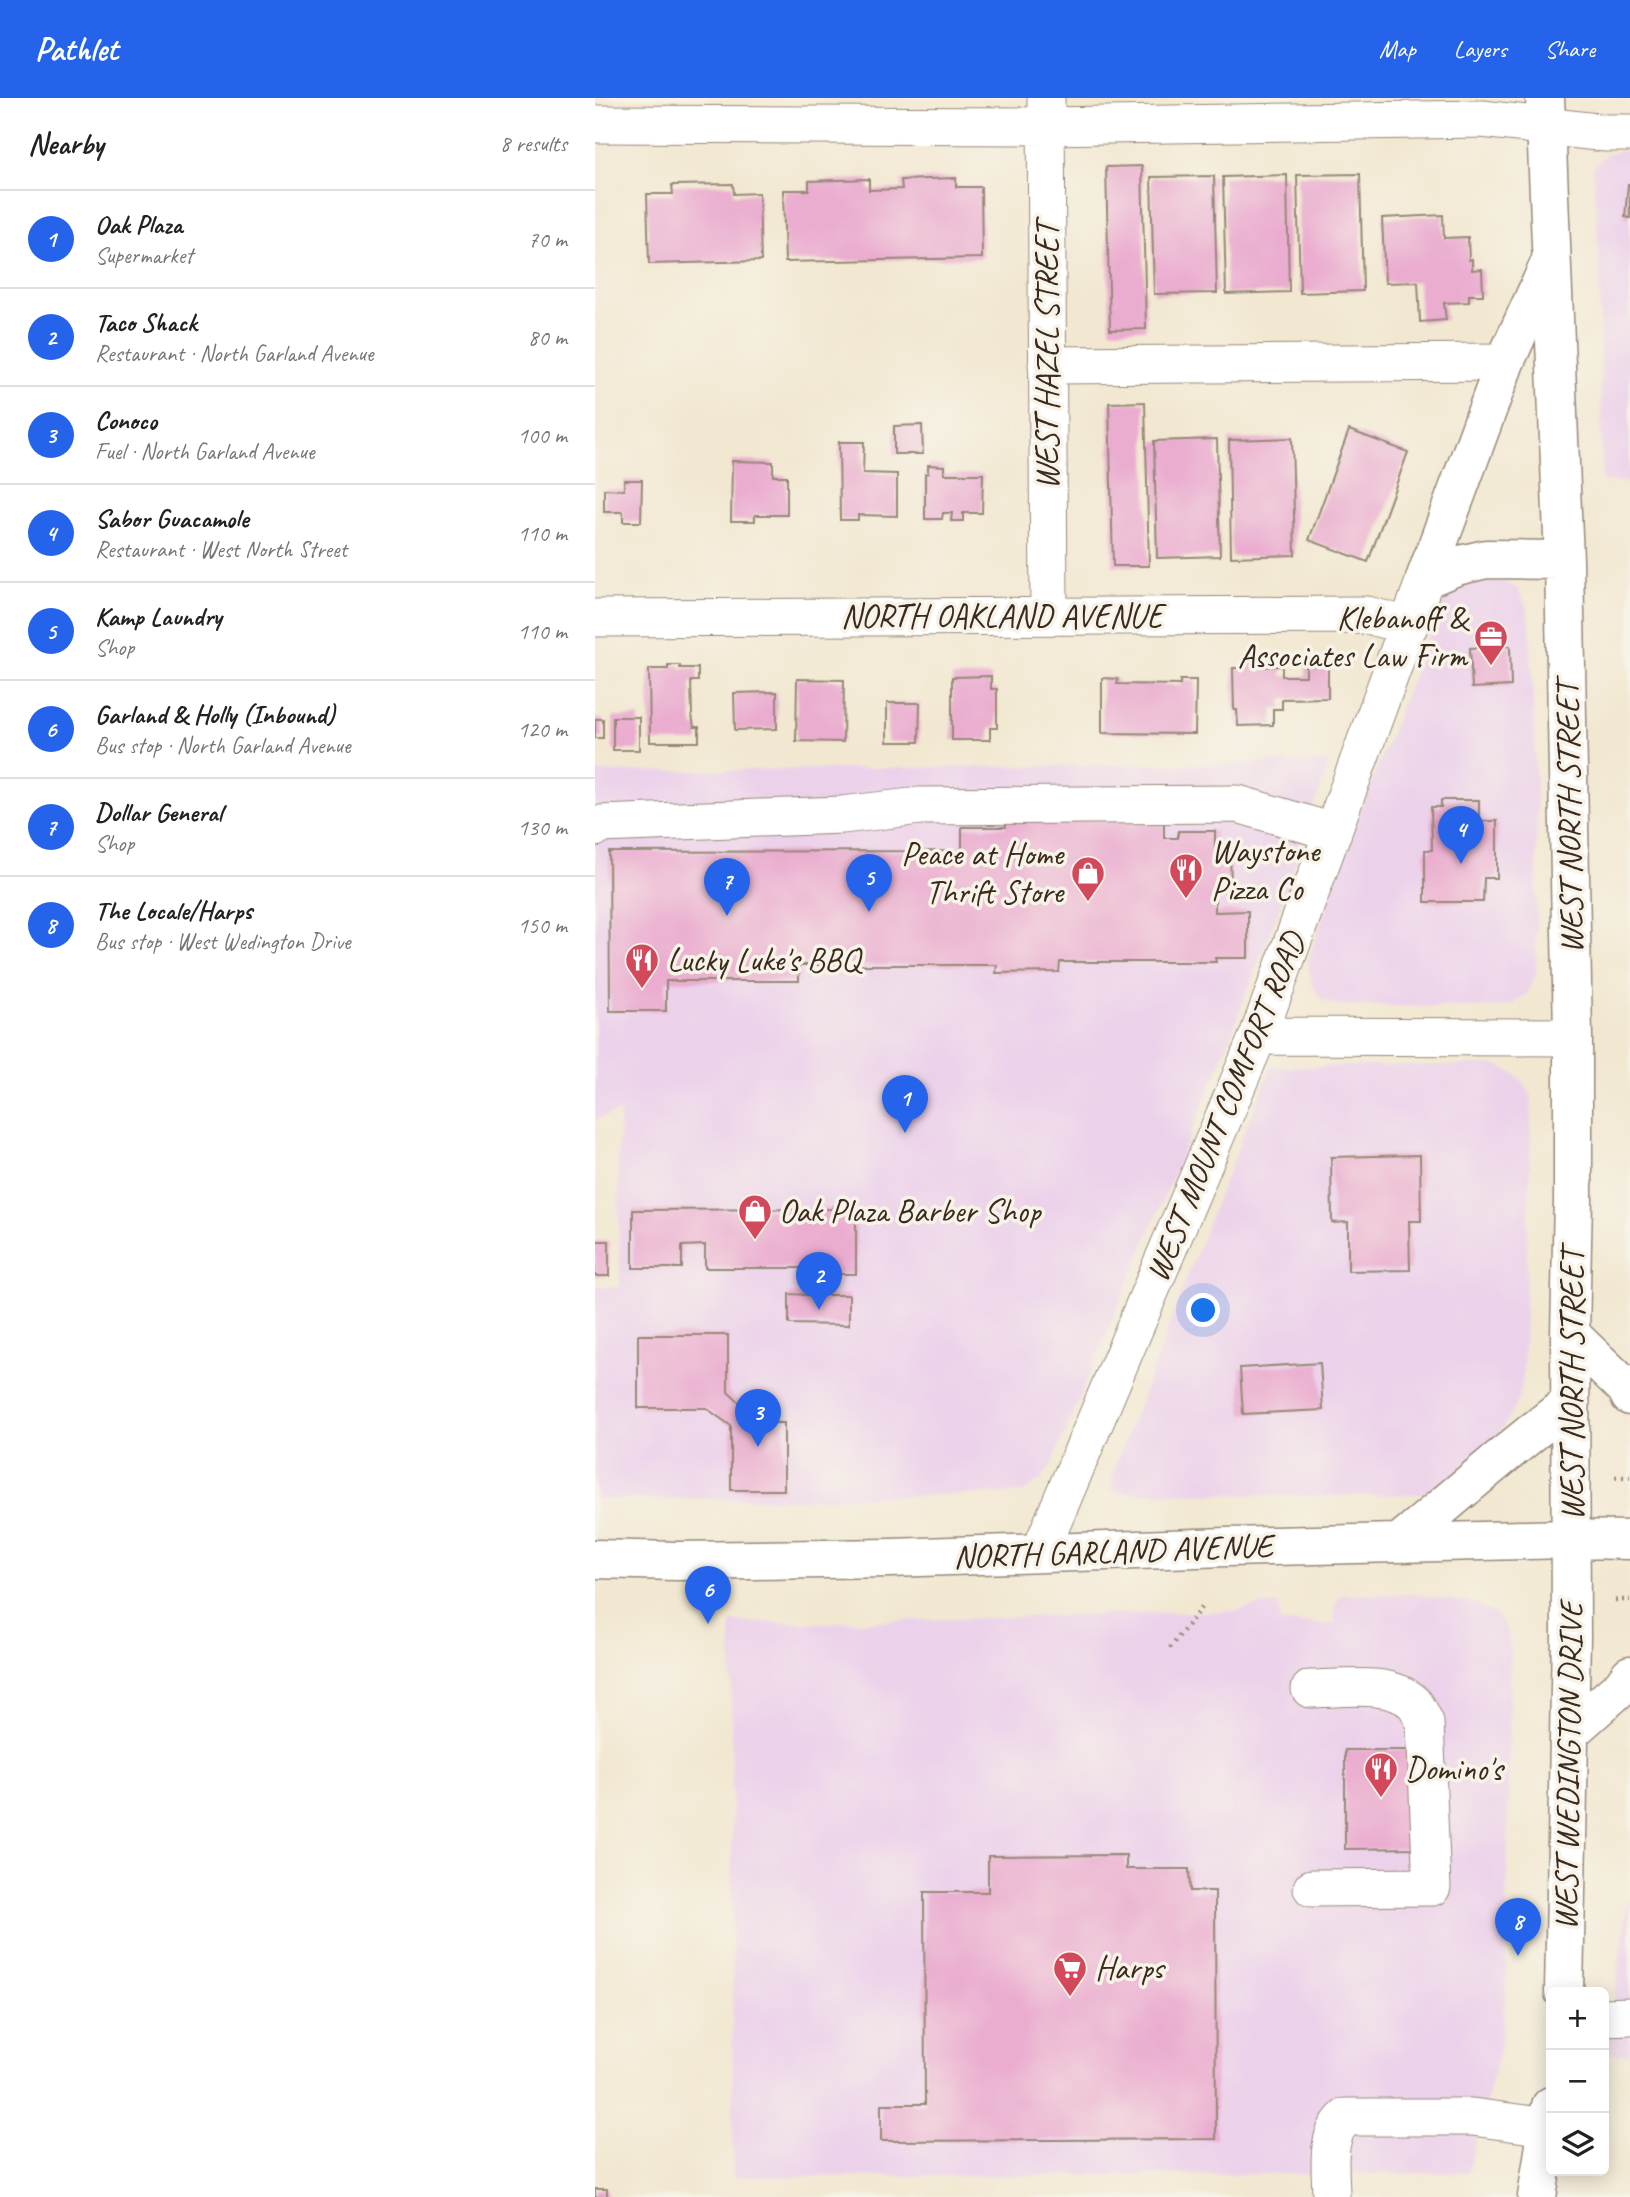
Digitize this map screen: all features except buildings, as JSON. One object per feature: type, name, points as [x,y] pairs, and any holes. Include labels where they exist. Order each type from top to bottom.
[{"type":"main road","name":"WEST NORTH STREET","points":[[1545,112],[1564,560],[1573,1037],[1571,1539]]},
{"type":"main road","points":[[1425,579],[1505,362],[1552,260]]},
{"type":"main road","points":[[1425,579],[1456,566],[1486,559],[1564,560]]},
{"type":"main road","points":[[1570,1334],[1626,1388],[1630,1396]]},
{"type":"main road","points":[[1399,1544],[1511,1447],[1570,1403]]},
{"type":"main road","name":"NORTH GARLAND AVENUE","points":[[595,1559],[813,1559],[1571,1539],[1630,1540]]},
{"type":"main road","name":"WEST WEDINGTON DRIVE","points":[[1564,1987],[1571,1539]]},
{"type":"main road","points":[[1570,1732],[1622,1686],[1630,1675]]},
{"type":"main road","points":[[1537,2197],[1546,2141]]},
{"type":"street","points":[[595,124],[696,111],[1046,112],[1482,119],[1545,112],[1606,133],[1630,133]]},
{"type":"street","name":"WEST HAZEL STREET","points":[[1046,112],[1049,615]]},
{"type":"street","points":[[1047,365],[1505,362]]},
{"type":"street","name":"WEST MOUNT COMFORT ROAD","points":[[1041,1552],[1258,1036],[1425,579]]},
{"type":"street","name":"NORTH OAKLAND AVENUE","points":[[595,618],[1367,615],[1409,626]]},
{"type":"street","points":[[595,828],[600,824],[842,815],[920,806],[1238,804],[1333,832]]},
{"type":"street","points":[[1258,1036],[1573,1037]]},
{"type":"street","points":[[1310,1689],[1384,1688],[1400,1693],[1415,1703],[1425,1722],[1432,1887],[1311,1888]]},
{"type":"street","points":[[1609,2017],[1630,2016]]},
{"type":"street","points":[[1331,2197],[1331,2143],[1336,2126],[1346,2117],[1546,2116]]},
{"type":"path","points":[[1615,1477],[1630,1479]]},
{"type":"path","points":[[1615,1600],[1630,1600]]},
{"type":"path","points":[[1170,1648],[1203,1605]]},
{"type":"shaded area","points":[[1630,150],[1630,483],[1602,481],[1599,258],[1593,168],[1606,154]]},
{"type":"shaded area","points":[[1479,578],[1503,582],[1517,588],[1525,603],[1530,622],[1537,815],[1536,975],[1527,994],[1511,1005],[1496,1008],[1336,1005],[1321,999],[1313,986],[1307,964],[1345,850],[1441,604],[1462,583]]},
{"type":"shaded area","points":[[1329,762],[1288,885],[1218,1069],[1051,1466],[1040,1481],[1023,1493],[780,1499],[595,1499],[595,1287],[620,1287],[620,1112],[595,1119],[595,772]]},
{"type":"shaded area","points":[[1500,1066],[1513,1073],[1524,1082],[1532,1097],[1523,1377],[1517,1403],[1496,1440],[1448,1482],[1423,1494],[1322,1496],[1112,1492],[1113,1473],[1212,1212],[1271,1067]]},
{"type":"shaded area","points":[[1413,1594],[1476,1604],[1495,1614],[1507,1631],[1510,1651],[1506,1993],[1500,2047],[1468,2173],[733,2177],[731,1622],[812,1623],[1235,1611],[1261,1605],[1279,1605],[1280,1623],[1335,1624],[1335,1606],[1340,1595]]},
{"type":"shaded area","points":[[1630,1884],[1630,2054],[1609,2054],[1609,2034]]},
{"type":"place","name":"Klebanoff & Associates Law Firm","points":[[1491,667]]},
{"type":"place","name":"Sabor Guacamole","points":[[1461,864]]},
{"type":"place","name":"Waystone Pizza Co","points":[[1186,900]]},
{"type":"place","name":"Peace at Home Thrift Store","points":[[1088,903]]},
{"type":"place","name":"Kamp Laundry","points":[[869,912]]},
{"type":"place","name":"Dollar General","points":[[727,916]]},
{"type":"place","name":"Lucky Luke's BBQ","points":[[642,990]]},
{"type":"place","name":"Oak Plaza","points":[[905,1133]]},
{"type":"place","name":"Oak Plaza Barber Shop","points":[[755,1241]]},
{"type":"place","name":"Taco Shack","points":[[819,1310]]},
{"type":"place","name":"Conoco","points":[[758,1447]]},
{"type":"place","name":"Garland & Holly (Inbound)","points":[[708,1624]]},
{"type":"place","name":"Domino's","points":[[1381,1799]]},
{"type":"place","name":"The Locale/Harps","points":[[1518,1956]]},
{"type":"place","name":"Harps","points":[[1070,1998]]}]
